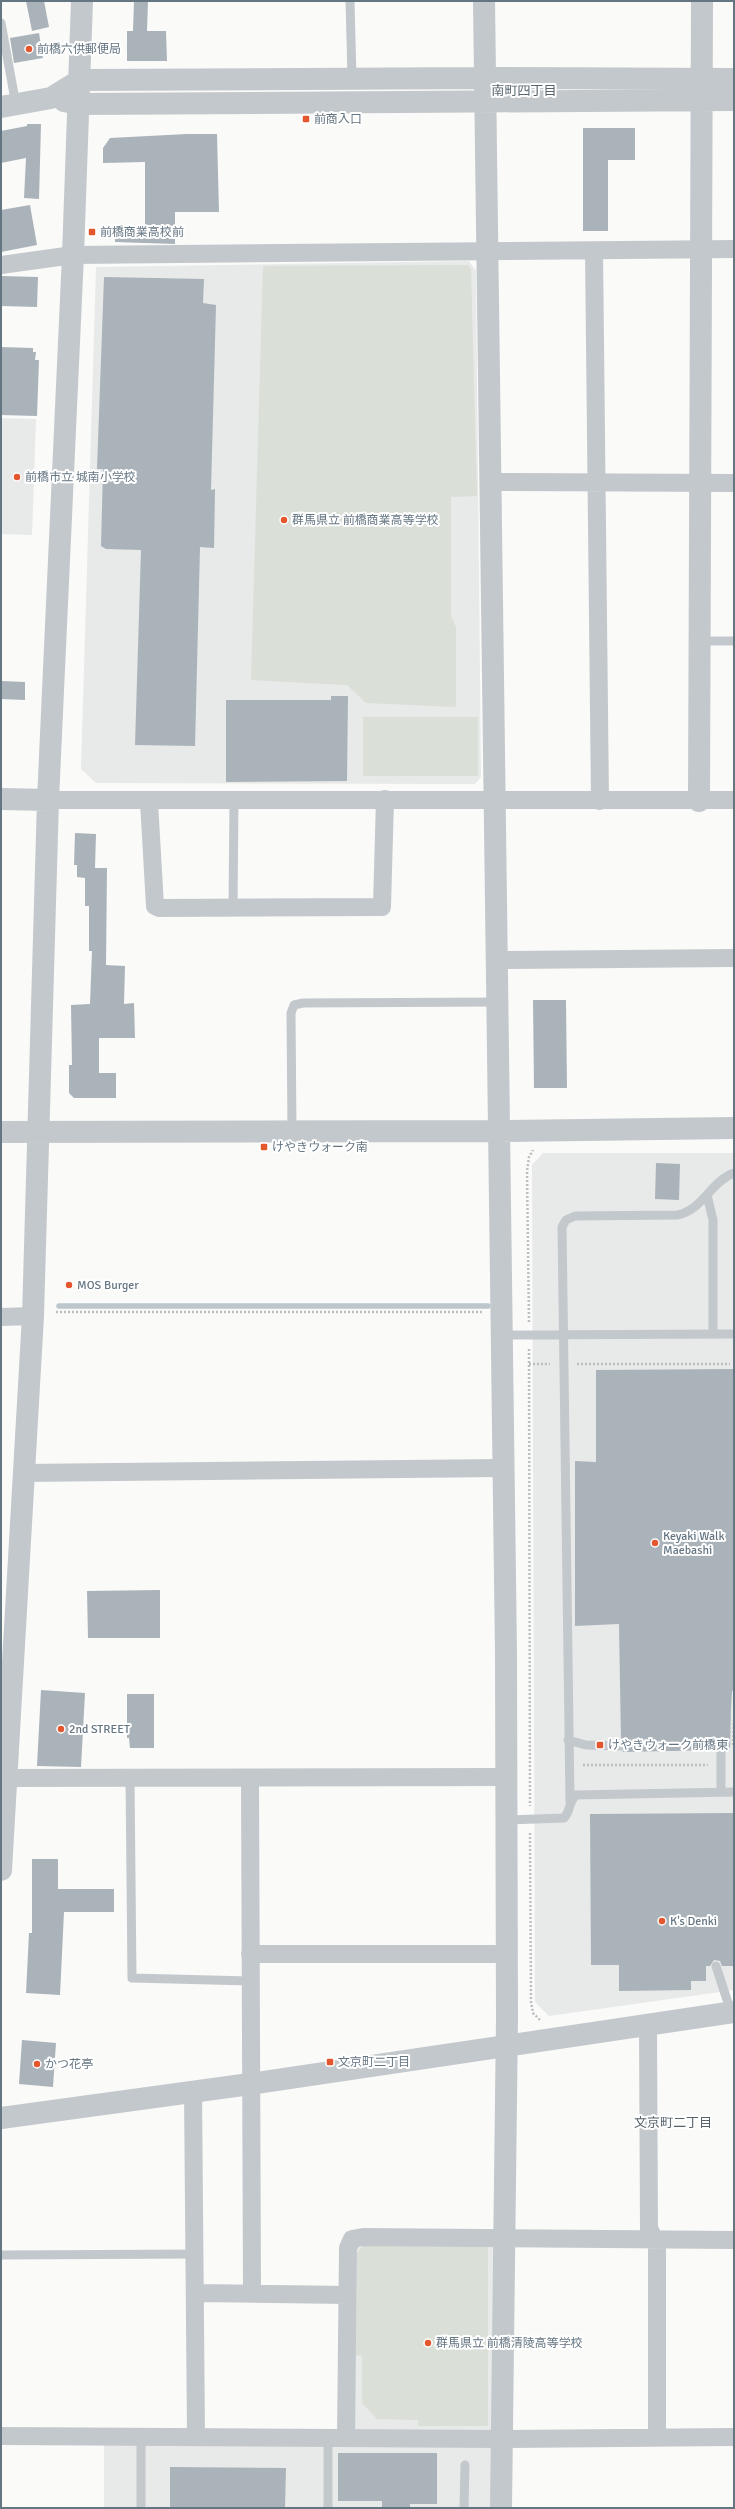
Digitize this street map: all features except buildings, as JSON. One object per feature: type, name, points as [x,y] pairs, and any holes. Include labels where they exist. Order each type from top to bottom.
[{"type":"street","points":[[1,1870],[33,1316],[48,800],[73,255],[82,1]]},
{"type":"street","points":[[484,1],[508,1820],[507,2046],[501,2508]]},
{"type":"street","points":[[699,801],[702,249],[700,79],[702,1]]},
{"type":"street","points":[[9,106],[50,98],[80,80],[352,78],[734,79]]},
{"type":"street","points":[[50,98],[78,104],[734,100]]},
{"type":"street","points":[[1,265],[73,255],[487,249],[594,251],[734,249]]},
{"type":"street","points":[[594,251],[600,801]]},
{"type":"street","points":[[490,482],[734,483]]},
{"type":"street","points":[[1,799],[149,802],[234,799],[600,801],[734,800]]},
{"type":"street","points":[[149,802],[155,906],[159,908],[382,907],[385,799]]},
{"type":"street","points":[[497,960],[734,958]]},
{"type":"street","points":[[1,1132],[292,1130],[499,1131],[734,1128]]},
{"type":"street","points":[[1,1317],[33,1316]]},
{"type":"street","points":[[23,1473],[504,1468]]},
{"type":"street","points":[[7,1778],[250,1779],[507,1777]]},
{"type":"street","points":[[250,1779],[252,2292]]},
{"type":"street","points":[[250,1954],[507,1954]]},
{"type":"street","points":[[1,2118],[250,2084],[731,2013]]},
{"type":"street","points":[[648,2026],[648,2208],[649,2228],[655,2240],[658,2251],[657,2436]]},
{"type":"street","points":[[193,2091],[196,2293],[196,2436]]},
{"type":"street","points":[[346,2438],[348,2243],[357,2237],[734,2240]]},
{"type":"street","points":[[196,2293],[252,2292],[347,2295]]},
{"type":"street","points":[[1,2436],[501,2439],[657,2436],[734,2437]]},
{"type":"lane","points":[[350,1],[352,78]]},
{"type":"lane","points":[[1,23],[9,106]]},
{"type":"lane","points":[[700,641],[734,641]]},
{"type":"lane","points":[[233,908],[234,799]]},
{"type":"lane","points":[[292,1130],[291,1013],[294,1005],[303,1002],[498,1002]]},
{"type":"lane","points":[[508,1820],[564,1818],[567,1815],[570,1801],[568,1765],[564,1368],[561,1237],[566,1220],[581,1215],[684,1214],[689,1212],[707,1195],[720,1180],[734,1173]]},
{"type":"lane","points":[[707,1195],[713,1220],[713,1334]]},
{"type":"lane","points":[[502,1335],[734,1334]]},
{"type":"lane","points":[[568,1740],[586,1745],[622,1746]]},
{"type":"lane","points":[[721,1750],[721,1792]]},
{"type":"lane","points":[[130,1778],[132,1978],[250,1981]]},
{"type":"lane","points":[[570,1801],[576,1795],[588,1794],[734,1792]]},
{"type":"lane","points":[[716,1966],[731,2013]]},
{"type":"lane","points":[[1,2255],[195,2254]]},
{"type":"lane","points":[[141,2436],[141,2508]]},
{"type":"lane","points":[[328,2437],[328,2508]]},
{"type":"lane","points":[[464,2464],[464,2508]]},
{"type":"path","points":[[56,1312],[485,1312]]},
{"type":"path","points":[[529,1364],[564,1368],[730,1364]]},
{"type":"path","points":[[568,1765],[733,1765],[734,1720]]},
{"type":"path","points":[[530,1808],[536,1808]]},
{"type":"shaded area","name":"群馬県立 前橋商業高等学校","points":[[469,261],[476,271],[481,777],[475,784],[96,783],[81,769],[96,267]]},
{"type":"shaded area","points":[[468,265],[471,269],[477,496],[451,497],[451,616],[456,627],[456,707],[366,703],[347,685],[251,680],[263,266]]},
{"type":"shaded area","name":"前橋市立 城南小学校","points":[[1,418],[36,419],[32,535],[1,534]]},
{"type":"shaded area","points":[[363,717],[478,717],[478,776],[363,776]]},
{"type":"shaded area","points":[[543,1153],[734,1153],[734,1990],[549,2016],[535,2002],[532,1165]]},
{"type":"shaded area","name":"群馬県立 前橋清陵高等学校","points":[[354,2243],[504,2245],[498,2508],[104,2508],[104,2440],[353,2445]]},
{"type":"shaded area","points":[[363,2246],[488,2246],[488,2426],[418,2426],[418,2420],[377,2419],[362,2403],[362,2356],[356,2355],[357,2253]]},
{"type":"waterway","points":[[59,1306],[488,1306]]},
{"type":"place","name":"前橋六供郵便局","points":[[29,49]]},
{"type":"place","name":"前商入口","points":[[306,119]]},
{"type":"place","name":"前橋商業高校前","points":[[92,232]]},
{"type":"place","name":"前橋市立 城南小学校","points":[[17,477]]},
{"type":"place","name":"群馬県立 前橋商業高等学校","points":[[284,520]]},
{"type":"place","name":"けやきウォーク南","points":[[264,1147]]},
{"type":"place","name":"MOS Burger","points":[[69,1285]]},
{"type":"place","name":"Keyaki Walk Maebashi","points":[[655,1543]]},
{"type":"place","name":"2nd STREET","points":[[61,1729]]},
{"type":"place","name":"けやきウォーク前橋東","points":[[600,1745]]},
{"type":"place","name":"K's Denki","points":[[662,1921]]},
{"type":"place","name":"文京町二丁目","points":[[330,2062]]},
{"type":"place","name":"かつ花亭","points":[[37,2064]]},
{"type":"place","name":"群馬県立 前橋清陵高等学校","points":[[428,2343]]},
{"type":"district","name":"南町四丁目","points":[[524,91]]},
{"type":"district","name":"文京町二丁目","points":[[673,2123]]}]
